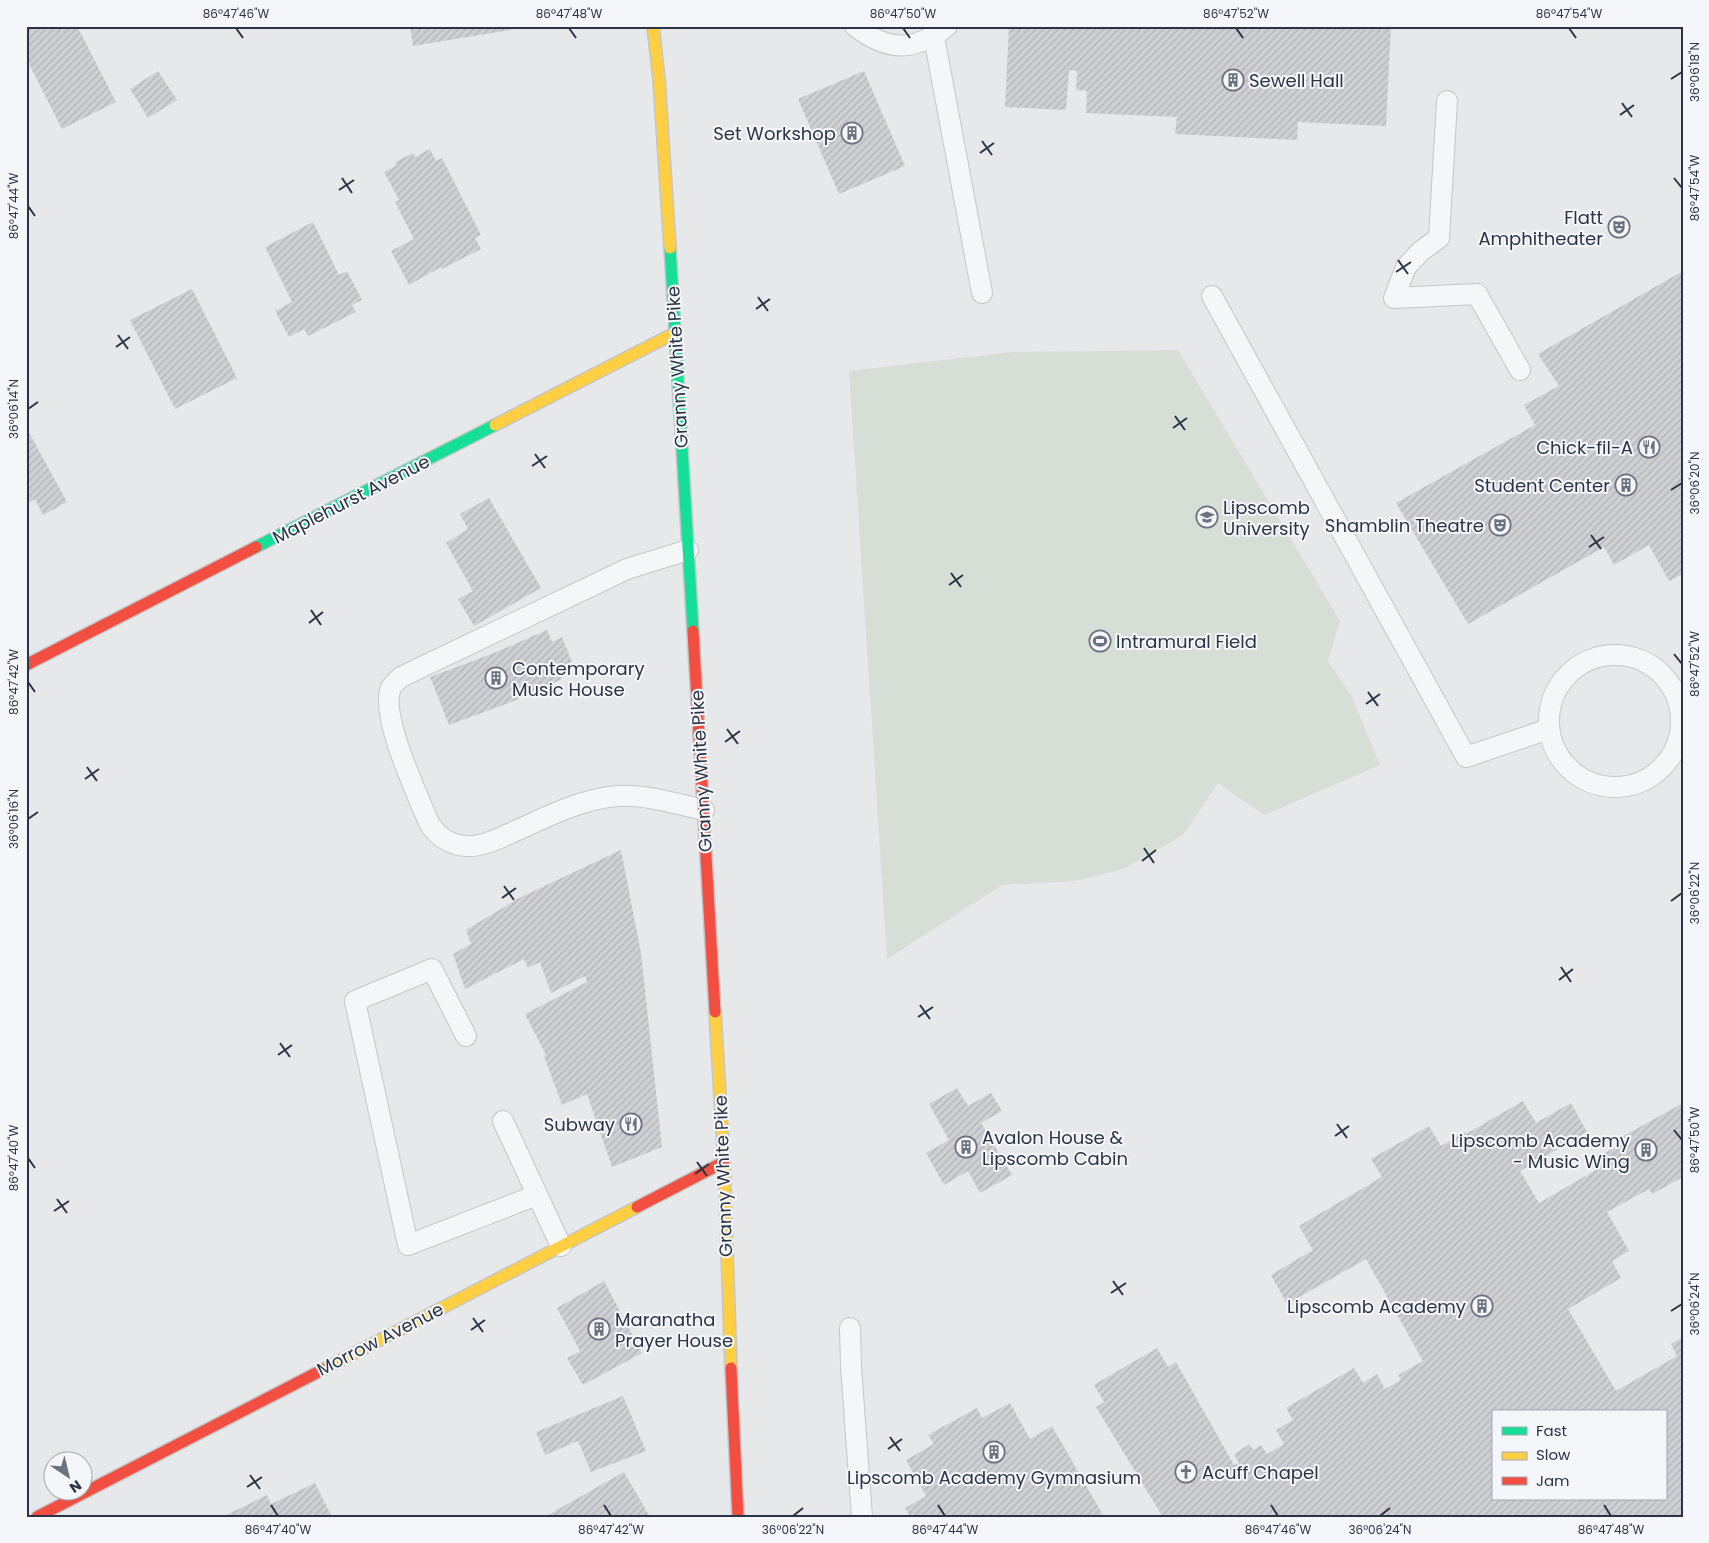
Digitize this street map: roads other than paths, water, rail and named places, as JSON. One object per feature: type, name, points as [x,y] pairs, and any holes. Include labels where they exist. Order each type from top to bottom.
[{"type":"main road","name":"Granny White Pike","points":[[653,26],[659,79],[704,810],[724,1162],[730,1358],[738,1517]]},
{"type":"main road","name":"Maplehurst Avenue","points":[[26,665],[675,333]]},
{"type":"main road","name":"Morrow Avenue","points":[[37,1517],[724,1162]]},
{"type":"lane","points":[[856,26],[870,38],[891,45],[913,44],[940,32],[982,293]]},
{"type":"lane","points":[[1447,101],[1439,238],[1421,251],[1406,267],[1394,298],[1477,294],[1520,370]]},
{"type":"lane","points":[[1212,296],[1466,757],[1549,729]]},
{"type":"lane","points":[[688,550],[627,569],[401,677],[391,687],[388,702],[398,745],[429,823],[436,834],[450,842],[466,846],[486,844],[554,813],[589,802],[618,796],[652,799],[704,810]]},
{"type":"lane","points":[[1613,655],[1634,658],[1654,667],[1669,682],[1679,701],[1682,722],[1678,744],[1662,768],[1650,778],[1630,786],[1608,788],[1586,781],[1568,768],[1556,750],[1549,729],[1551,707],[1558,687],[1573,671],[1591,659],[1613,655]]},
{"type":"lane","points":[[466,1036],[432,968],[355,1001],[408,1245],[537,1195]]},
{"type":"lane","points":[[503,1121],[561,1246]]},
{"type":"lane","points":[[850,1328],[862,1517]]},
{"type":"place","name":"Sewell Hall","points":[[1233,80]]},
{"type":"place","name":"Set Workshop","points":[[852,133]]},
{"type":"place","name":"Flatt Amphitheater","points":[[1619,227]]},
{"type":"place","name":"Chick-fil-A","points":[[1649,447]]},
{"type":"place","name":"Student Center","points":[[1626,485]]},
{"type":"place","name":"Lipscomb University","points":[[1207,517]]},
{"type":"place","name":"Shamblin Theatre","points":[[1500,525]]},
{"type":"place","name":"Intramural Field","points":[[1100,641]]},
{"type":"place","name":"Contemporary Music House","points":[[496,678]]},
{"type":"place","name":"Subway","points":[[631,1124]]},
{"type":"place","name":"Avalon House & Lipscomb Cabin","points":[[966,1147]]},
{"type":"place","name":"Lipscomb Academy - Music Wing","points":[[1646,1150]]},
{"type":"place","name":"Lipscomb Academy","points":[[1482,1306]]},
{"type":"place","name":"Maranatha Prayer House","points":[[599,1329]]},
{"type":"place","name":"Lipscomb Academy Gymnasium","points":[[994,1452]]},
{"type":"place","name":"Acuff Chapel","points":[[1186,1472]]}]
